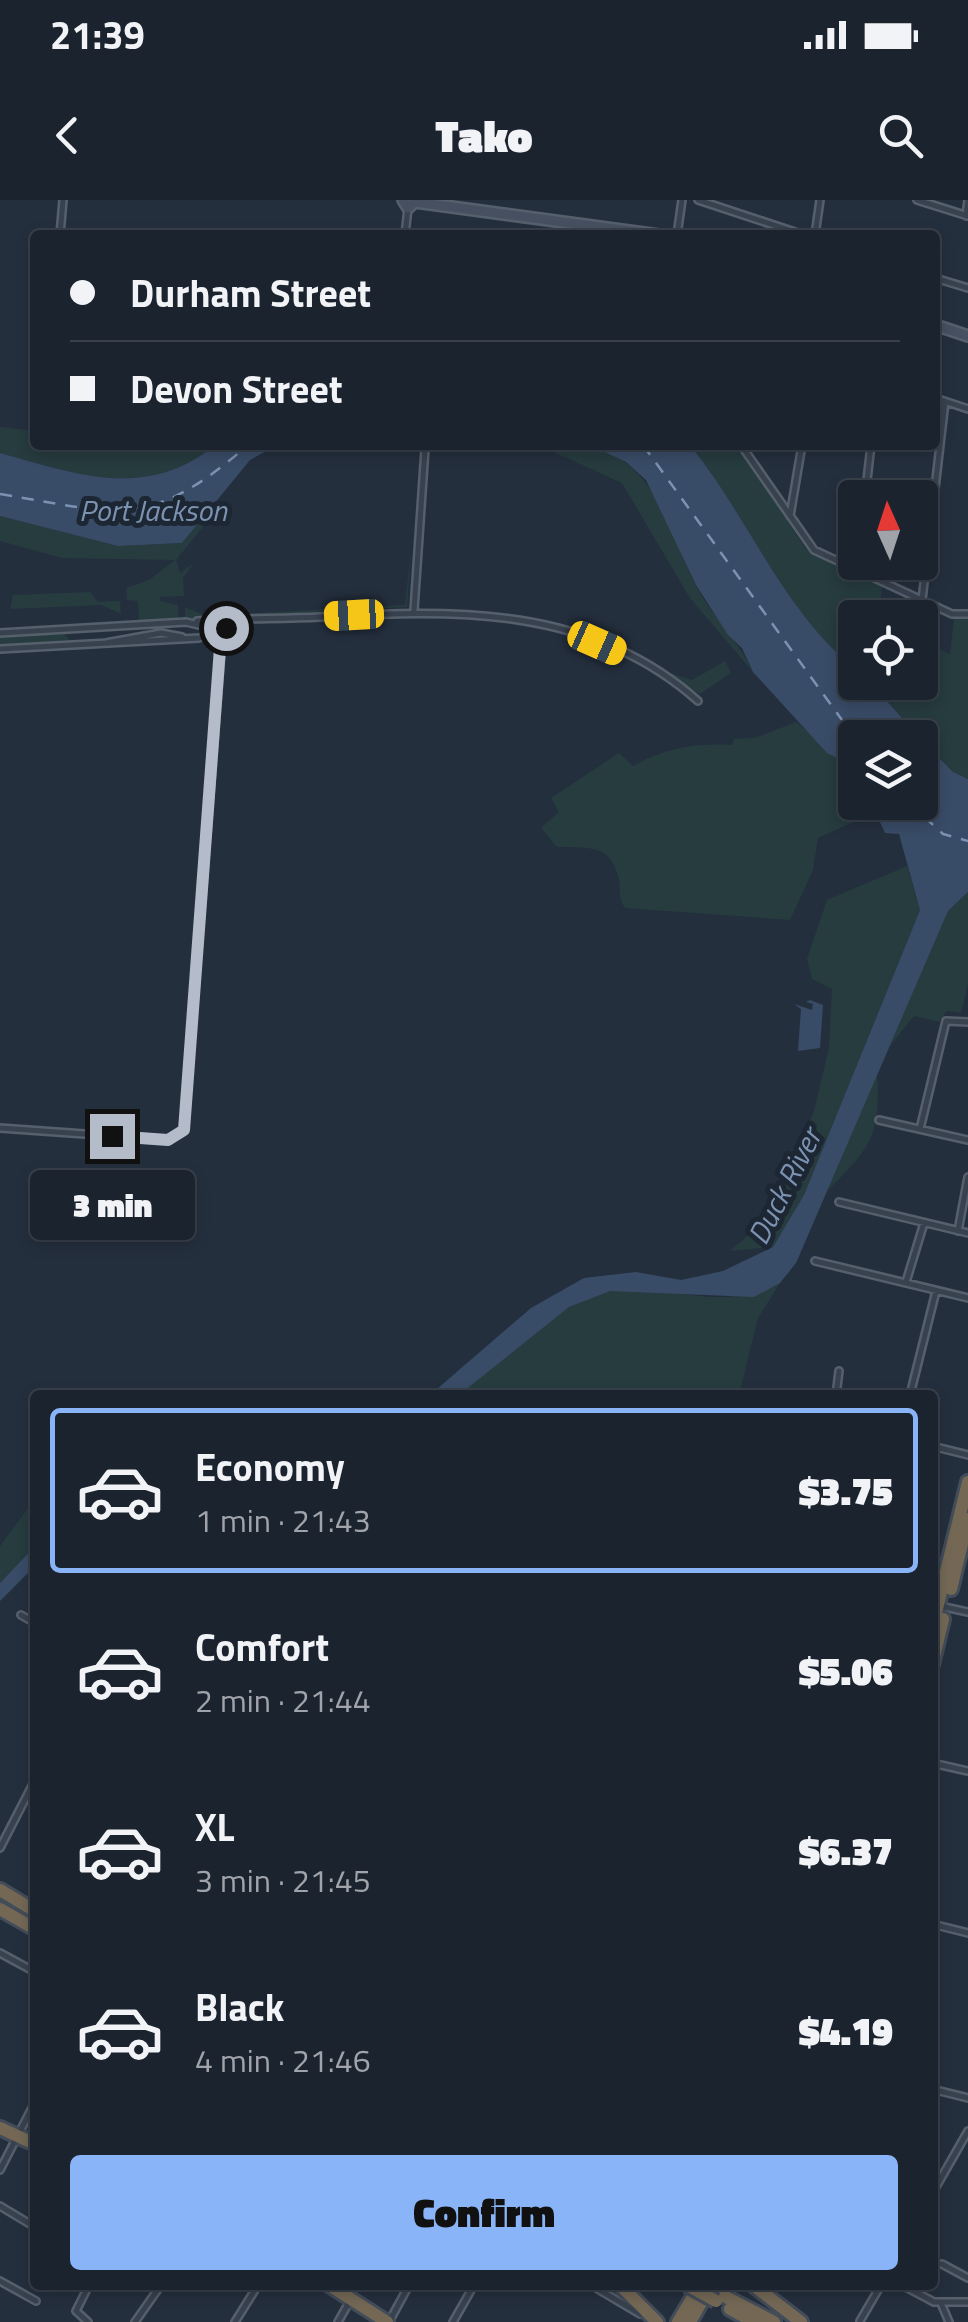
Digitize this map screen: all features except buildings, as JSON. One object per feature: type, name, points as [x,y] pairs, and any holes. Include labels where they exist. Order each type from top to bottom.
[{"type":"highway","points":[[939,1605],[968,1482]]},
{"type":"highway","points":[[939,1605],[968,1519]]},
{"type":"highway","points":[[0,1890],[30,1908]]},
{"type":"highway","points":[[0,1908],[30,1927]]},
{"type":"highway","points":[[0,2120],[30,2140]]},
{"type":"highway","points":[[0,2128],[30,2135]]},
{"type":"highway","points":[[323,2290],[373,2322]]},
{"type":"highway","points":[[337,2290],[388,2322]]},
{"type":"highway","points":[[625,2290],[652,2318]]},
{"type":"highway","points":[[678,2322],[710,2290]]},
{"type":"highway","points":[[690,2322],[710,2290]]},
{"type":"highway","points":[[710,2290],[754,2322]]},
{"type":"highway","points":[[710,2290],[774,2322]]},
{"type":"highway","points":[[759,2290],[801,2322]]},
{"type":"street","points":[[60,230],[63,200]]},
{"type":"street","points":[[393,200],[622,230]]},
{"type":"street","points":[[677,230],[682,200]]},
{"type":"street","points":[[698,200],[789,230]]},
{"type":"street","points":[[816,230],[820,200]]},
{"type":"street","points":[[918,200],[967,216],[968,200]]},
{"type":"street","points":[[406,230],[409,202]]},
{"type":"street","points":[[940,280],[968,288]]},
{"type":"street","points":[[940,327],[968,336]]},
{"type":"street","points":[[940,400],[968,409]]},
{"type":"street","points":[[940,445],[945,402]]},
{"type":"street","points":[[414,612],[425,450]]},
{"type":"street","points":[[745,450],[814,550],[838,559]]},
{"type":"street","points":[[790,516],[801,450]]},
{"type":"street","points":[[867,480],[870,450]]},
{"type":"street","points":[[884,580],[922,600],[939,450]]},
{"type":"street","points":[[938,607],[952,614],[968,614]]},
{"type":"street","points":[[0,633],[414,612],[484,612],[568,630],[640,662],[698,701]]},
{"type":"street","points":[[199,638],[244,620]]},
{"type":"street","points":[[184,622],[216,631]]},
{"type":"street","points":[[184,622],[186,638]]},
{"type":"street","points":[[142,625],[144,639]]},
{"type":"street","points":[[0,1128],[168,1140],[181,1136],[185,1124],[221,645],[228,625]]},
{"type":"street","points":[[96,628],[100,644]]},
{"type":"street","points":[[68,630],[75,646]]},
{"type":"street","points":[[216,631],[221,645]]},
{"type":"street","points":[[0,649],[186,638],[213,638],[221,645]]},
{"type":"street","points":[[920,1129],[949,1019],[968,1022]]},
{"type":"street","points":[[879,1120],[968,1140]]},
{"type":"street","points":[[958,1230],[968,1176]]},
{"type":"street","points":[[839,1202],[968,1233]]},
{"type":"street","points":[[906,1283],[924,1223]]},
{"type":"street","points":[[815,1260],[968,1298]]},
{"type":"street","points":[[911,1390],[936,1290]]},
{"type":"street","points":[[837,1390],[839,1371]]},
{"type":"street","points":[[938,1448],[968,1455]]},
{"type":"street","points":[[939,1605],[968,1612]]},
{"type":"street","points":[[20,1615],[30,1620]]},
{"type":"street","points":[[938,1764],[968,1771]]},
{"type":"street","points":[[0,1848],[30,1797]]},
{"type":"street","points":[[938,1926],[968,1933]]},
{"type":"street","points":[[0,1953],[30,1969]]},
{"type":"street","points":[[938,2090],[968,2098]]},
{"type":"street","points":[[0,2170],[30,2112]]},
{"type":"street","points":[[938,2184],[968,2132]]},
{"type":"street","points":[[0,2206],[30,2224]]},
{"type":"street","points":[[942,2264],[966,2277],[968,2268]]},
{"type":"street","points":[[0,2291],[2,2282],[36,2301]]},
{"type":"street","points":[[87,2290],[76,2311],[88,2322]]},
{"type":"street","points":[[134,2322],[157,2290]]},
{"type":"street","points":[[235,2322],[255,2290]]},
{"type":"street","points":[[388,2322],[407,2290]]},
{"type":"street","points":[[453,2322],[471,2290]]},
{"type":"street","points":[[600,2290],[652,2318]]},
{"type":"street","points":[[860,2320],[877,2290]]},
{"type":"street","points":[[913,2290],[942,2303],[968,2302]]},
{"type":"street","points":[[942,2303],[950,2322]]},
{"type":"street","points":[[338,2322],[347,2306]]},
{"type":"green space","points":[[0,427],[30,430],[30,450],[207,450],[163,473],[137,478],[84,474],[0,453]]},
{"type":"green space","points":[[549,450],[602,450],[632,468],[646,483],[694,582],[753,672],[690,598],[622,483]]},
{"type":"green space","points":[[694,450],[742,450],[806,549],[838,565],[838,580],[868,580],[882,587],[881,600],[838,600],[838,654],[805,620]]},
{"type":"green space","points":[[0,516],[118,546],[182,543],[204,516],[208,521],[176,560],[180,573],[194,563],[183,578],[184,596],[160,597],[160,601],[178,605],[178,618],[139,621],[138,601],[127,600],[126,588],[149,580],[175,560],[62,558],[0,541]]},
{"type":"green space","points":[[411,550],[407,607],[185,619],[185,607],[206,616],[405,605]]},
{"type":"green space","points":[[90,592],[98,602],[120,601],[121,614],[102,605],[10,609],[13,595]]},
{"type":"green space","points":[[968,617],[968,779],[953,772],[938,756],[938,720],[905,720],[887,700],[938,700],[938,648],[950,654],[954,618]]},
{"type":"green space","points":[[63,633],[69,639],[65,644],[0,647],[0,636]]},
{"type":"green space","points":[[725,661],[731,673],[700,694],[660,670],[692,680]]},
{"type":"green space","points":[[796,722],[838,760],[838,820],[858,820],[818,838],[813,870],[790,920],[625,908],[618,876],[609,858],[586,848],[557,847],[541,828],[559,812],[551,798],[619,753],[633,766],[681,748],[732,745],[734,739],[755,738]]},
{"type":"green space","points":[[907,866],[920,910],[804,1195],[773,1247],[730,1251],[768,1217],[814,1111],[829,1048],[832,989],[812,979],[807,959],[827,900]]},
{"type":"green space","points":[[968,892],[968,984],[961,1013],[947,1011],[939,1022],[914,1016],[889,1047],[948,911]]},
{"type":"green space","points":[[877,1074],[877,1113],[870,1140],[827,1191]]},
{"type":"green space","points":[[780,1283],[758,1318],[740,1390],[465,1390],[551,1318],[592,1296],[634,1290],[717,1297],[759,1292]]},
{"type":"green space","points":[[30,1506],[30,1551],[0,1583],[0,1546]]},
{"type":"water","name":"Port Jackson","points":[[207,450],[268,450],[250,460],[182,543],[118,546],[0,516],[0,453],[110,478],[163,473]]},
{"type":"water","points":[[601,450],[694,450],[786,591],[838,653],[838,700],[886,700],[904,720],[838,720],[838,758],[827,753],[753,672],[742,648],[728,635],[696,585],[646,480],[626,462]]},
{"type":"water","name":"Duck River","points":[[938,757],[953,772],[968,779],[968,892],[948,911],[796,1263],[780,1283],[754,1297],[610,1291],[569,1307],[465,1390],[436,1390],[531,1308],[584,1278],[636,1272],[681,1280],[723,1271],[773,1247],[804,1195],[920,910],[899,834],[885,833],[879,820],[938,820]]},
{"type":"water","points":[[806,1002],[823,1005],[820,1048],[798,1051],[801,1009],[794,1004],[812,1010],[813,1004]]},
{"type":"water","points":[[30,1551],[30,1571],[0,1601],[0,1583]]},
{"type":"ferry route","points":[[0,494],[76,507],[132,509],[185,491],[242,450]]},
{"type":"ferry route","points":[[647,450],[842,720]]},
{"type":"ferry route","points":[[928,820],[943,834],[968,841]]},
{"type":"route","points":[[112,1136],[168,1140],[181,1136],[184,1130],[220,648],[226,628]]}]
